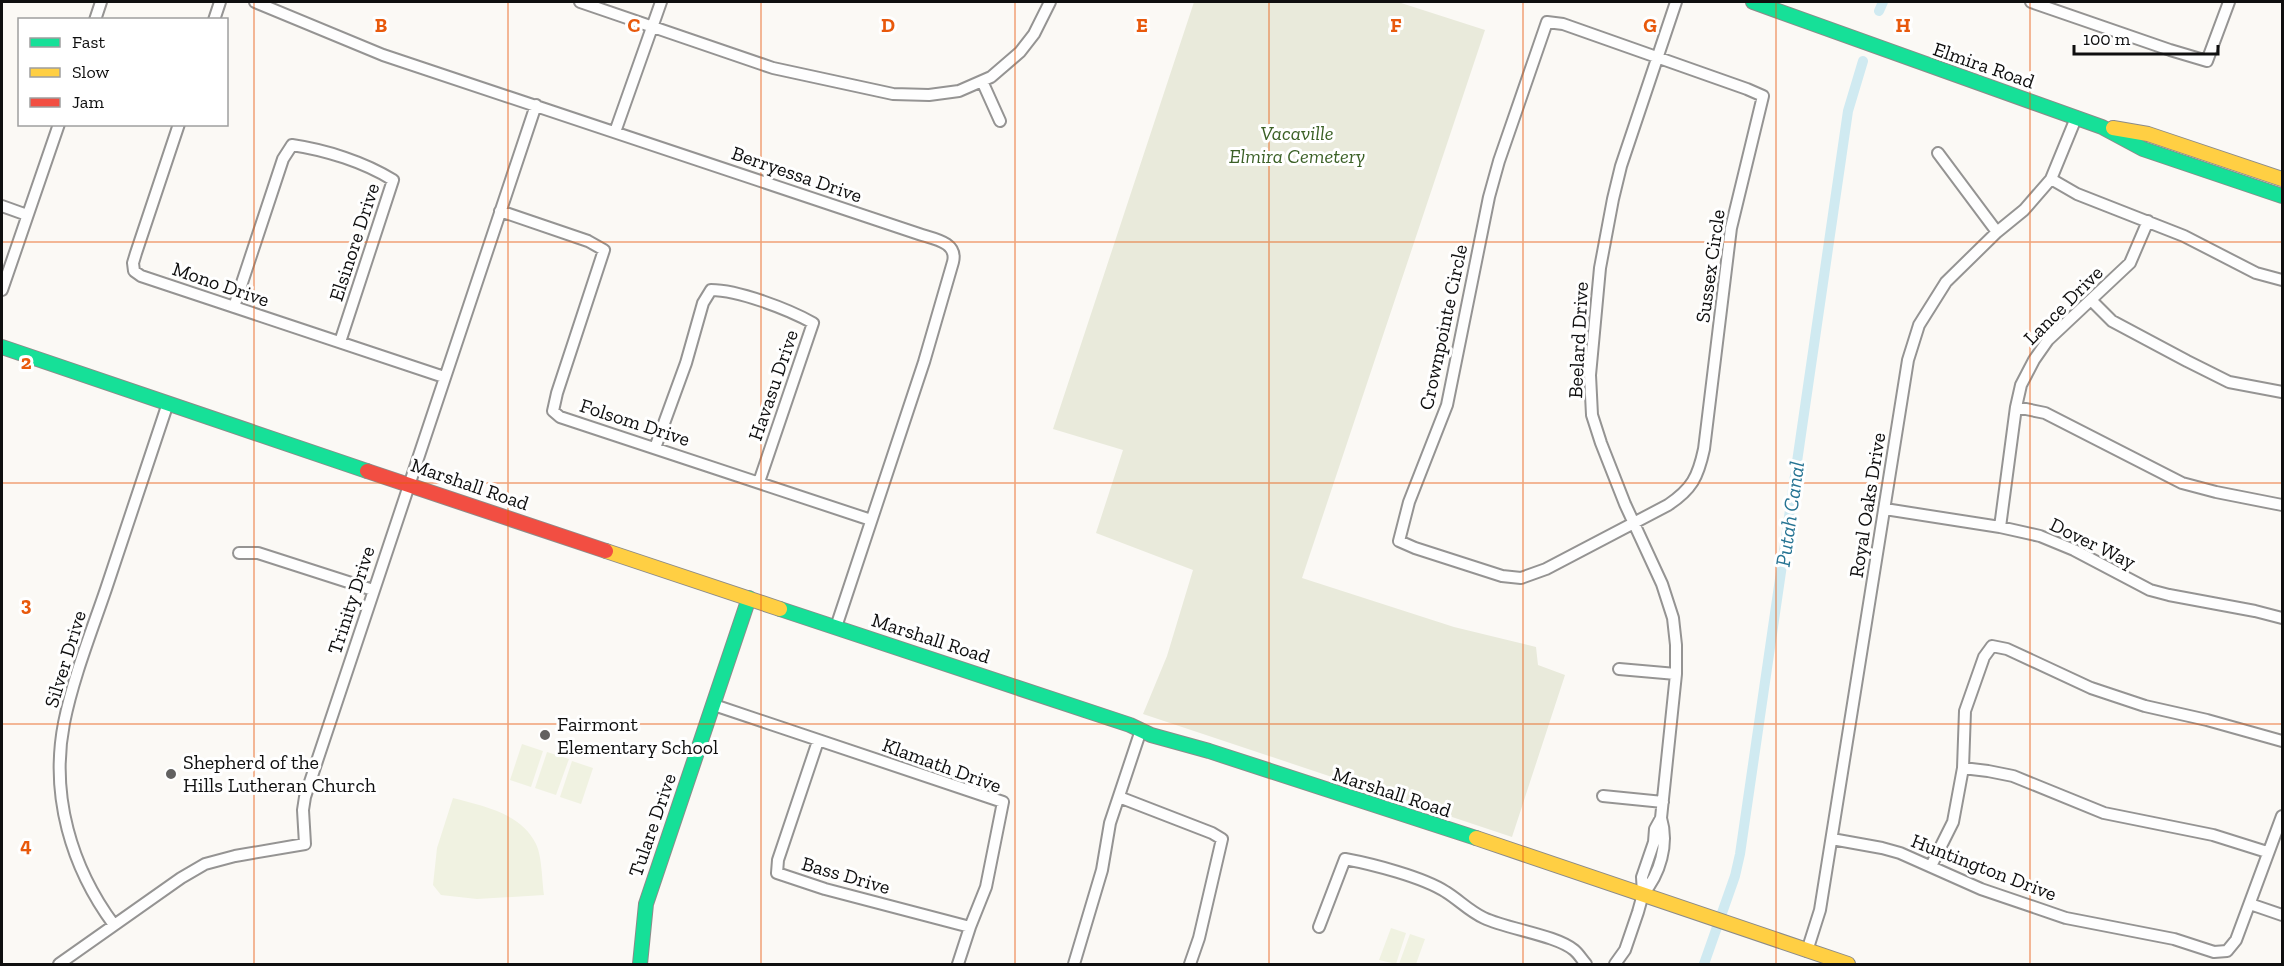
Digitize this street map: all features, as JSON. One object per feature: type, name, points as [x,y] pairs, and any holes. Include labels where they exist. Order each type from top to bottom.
[{"type":"street","points":[[96,18],[101,2]]},
{"type":"street","points":[[215,18],[220,2]]},
{"type":"street","name":"Berryessa Drive","points":[[255,2],[383,55],[919,234],[948,244],[953,249],[953,262],[924,362],[836,627]]},
{"type":"street","points":[[580,2],[773,68],[893,94],[929,95],[959,91],[991,78],[1020,52],[1034,34],[1050,2]]},
{"type":"street","points":[[615,132],[660,2]]},
{"type":"street","name":"Beelard Drive","points":[[1615,964],[1625,950],[1642,894],[1642,877],[1654,842],[1655,829],[1661,818],[1676,674],[1676,645],[1673,618],[1662,584],[1613,474],[1592,416],[1590,375],[1600,268],[1613,199],[1621,166],[1677,2]]},
{"type":"street","name":"Elmira Road","points":[[1753,2],[2102,126],[2148,134],[2283,179]]},
{"type":"street","points":[[2031,2],[2207,61],[2229,2]]},
{"type":"street","name":"Crownpointe Circle","points":[[1634,522],[1546,569],[1521,578],[1502,576],[1399,541],[1409,502],[1447,405],[1499,161],[1547,22],[1563,24],[1658,57]]},
{"type":"street","name":"Sussex Circle","points":[[1634,522],[1683,495],[1694,482],[1700,466],[1731,228],[1763,96],[1748,88],[1658,57]]},
{"type":"street","points":[[982,81],[1000,121]]},
{"type":"street","name":"Trinity Drive","points":[[59,964],[181,878],[205,864],[235,856],[305,844],[303,810],[305,797],[536,105]]},
{"type":"street","name":"Royal Oaks Drive","points":[[1807,951],[1820,910],[1908,360],[1919,325],[1946,282],[1997,232],[2024,210],[2051,179],[2076,117]]},
{"type":"street","points":[[2,290],[57,126]]},
{"type":"street","name":"Mono Drive","points":[[178,126],[133,263],[135,271],[141,276],[444,377]]},
{"type":"street","name":"Elmira Road","points":[[2102,126],[2143,149],[2283,196]]},
{"type":"street","name":"Elsinore Drive","points":[[234,307],[283,159],[292,145],[308,147],[376,170],[393,180],[340,342]]},
{"type":"street","points":[[1938,153],[1997,232]]},
{"type":"street","points":[[2051,179],[2077,195],[2184,236],[2256,273],[2283,280]]},
{"type":"street","points":[[2,206],[27,215]]},
{"type":"street","name":"Folsom Drive","points":[[500,211],[588,241],[604,250],[557,393],[553,411],[560,417],[871,520]]},
{"type":"street","name":"Lance Drive","points":[[2000,527],[2021,385],[2048,340],[2130,263],[2148,221]]},
{"type":"street","name":"Havasu Drive","points":[[655,448],[686,363],[703,303],[711,290],[724,290],[796,314],[813,323],[759,482]]},
{"type":"street","points":[[2092,301],[2112,321],[2208,372],[2229,382],[2283,392]]},
{"type":"street","name":"Marshall Road","points":[[2,347],[1141,730],[1848,964]]},
{"type":"street","name":"Silver Drive","points":[[114,925],[84,877],[65,825],[61,795],[61,745],[71,694],[168,403]]},
{"type":"street","points":[[2016,407],[2045,413],[2181,483],[2283,505]]},
{"type":"street","name":"Dover Way","points":[[1885,509],[2000,527],[2040,536],[2074,550],[2150,590],[2169,596],[2283,618]]},
{"type":"street","points":[[239,553],[258,553],[373,590]]},
{"type":"street","name":"Tulare Drive","points":[[640,964],[646,904],[749,598]]},
{"type":"street","points":[[1931,866],[1953,822],[1963,768],[1965,711],[1983,657],[1992,646],[2007,649],[2102,692],[2145,706],[2283,741]]},
{"type":"street","points":[[1619,669],[1676,674]]},
{"type":"street","name":"Klamath Drive","points":[[714,705],[1003,802],[986,887],[958,964]]},
{"type":"street","points":[[1074,964],[1102,870],[1110,823],[1141,730]]},
{"type":"street","name":"Bass Drive","points":[[818,741],[778,860],[777,873],[825,889],[970,927]]},
{"type":"street","points":[[1963,768],[2013,776],[2104,813],[2213,835],[2267,852]]},
{"type":"street","points":[[1603,796],[1663,801]]},
{"type":"street","points":[[1119,797],[1222,839],[1199,938],[1190,964]]},
{"type":"street","points":[[2283,816],[2267,852],[2250,904],[2283,915]]},
{"type":"street","name":"Huntington Drive","points":[[1832,839],[1882,848],[1931,866],[1982,890],[2066,918],[2174,939],[2214,952],[2227,951],[2236,940],[2250,904]]},
{"type":"street","points":[[1319,927],[1345,859],[1427,883],[1445,891],[1467,909],[1485,918],[1574,950],[1586,964]]},
{"type":"green space","name":"Vacaville Elmira Cemetery","points":[[1194,2],[1398,2],[1485,30],[1302,578],[1454,627],[1536,647],[1538,665],[1565,675],[1512,837],[1143,714],[1167,656],[1193,570],[1096,533],[1123,450],[1053,429]]},
{"type":"green space","points":[[522,744],[543,751],[531,787],[510,780]]},
{"type":"green space","points":[[547,752],[569,759],[556,795],[535,788]]},
{"type":"green space","points":[[572,761],[593,768],[581,804],[560,797]]},
{"type":"green space","points":[[453,798],[500,812],[529,833],[540,855],[544,895],[477,899],[441,895],[433,885],[437,848]]},
{"type":"green space","points":[[1391,928],[1406,933],[1396,964],[1379,960]]},
{"type":"green space","points":[[1410,934],[1425,939],[1416,964],[1399,964]]},
{"type":"waterway","name":"Putah Canal","points":[[1879,11],[1883,2]]},
{"type":"waterway","name":"Putah Canal","points":[[1704,964],[1735,876],[1740,854],[1848,111],[1863,61]]},
{"type":"traffic: fast","points":[[1753,2],[2102,127],[2143,149],[2282,196]]},
{"type":"traffic: fast","points":[[2,347],[367,471]]},
{"type":"traffic: fast","points":[[640,964],[646,904],[749,598]]},
{"type":"traffic: fast","points":[[780,609],[1130,725],[1151,735],[1209,751],[1476,838]]},
{"type":"traffic: slow","points":[[2113,128],[2148,134],[2282,179]]},
{"type":"traffic: slow","points":[[606,551],[780,609]]},
{"type":"traffic: slow","points":[[1476,838],[1848,964]]},
{"type":"traffic: jam","points":[[367,471],[606,551]]},
{"type":"place","name":"Fairmont Elementary School","points":[[545,735]]},
{"type":"place","name":"Shepherd of the Hills Lutheran Church","points":[[171,774]]}]
